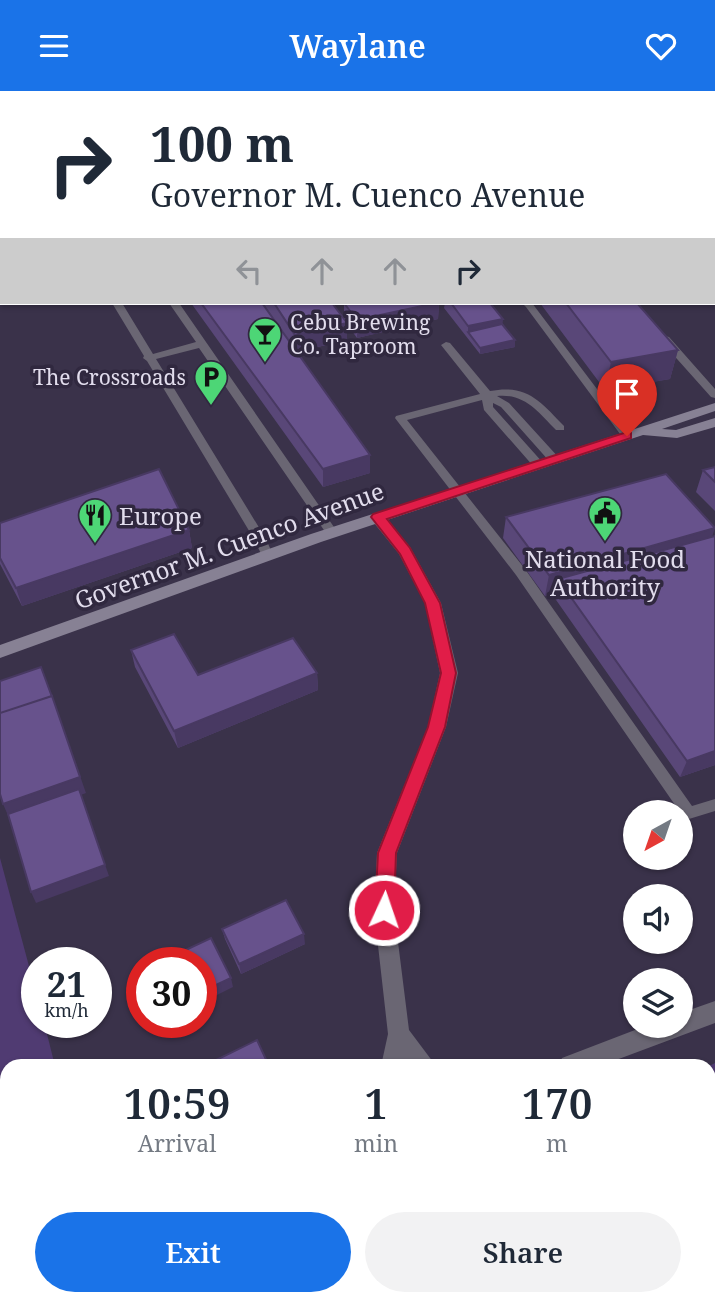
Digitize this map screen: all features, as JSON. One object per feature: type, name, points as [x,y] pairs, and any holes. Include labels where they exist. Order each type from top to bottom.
[{"type":"main road","name":"Governor M. Cuenco Avenue","points":[[631,434],[656,417],[715,395]]},
{"type":"main road","name":"Governor M. Cuenco Avenue","points":[[1,648],[378,517],[715,407]]},
{"type":"main road","name":"Governor M. Cuenco Avenue","points":[[631,434],[677,435],[715,422]]},
{"type":"street","points":[[378,517],[405,551],[433,603],[449,673],[437,727],[387,853],[384,910],[399,1034],[394,1059]]},
{"type":"street","points":[[693,1020],[715,1012]]},
{"type":"street","points":[[399,1034],[419,1059]]},
{"type":"street","points":[[589,1059],[644,1038]]},
{"type":"lane","points":[[118,305],[260,539],[267,555]]},
{"type":"lane","points":[[175,305],[332,533]]},
{"type":"lane","points":[[529,305],[631,434]]},
{"type":"lane","points":[[661,334],[715,395]]},
{"type":"lane","points":[[148,358],[201,344]]},
{"type":"lane","points":[[446,345],[487,395],[505,405],[554,459]]},
{"type":"lane","points":[[560,428],[529,397],[508,390],[400,418],[427,456],[496,538],[689,813],[715,805]]},
{"type":"lane","points":[[487,395],[488,408],[538,464]]},
{"type":"shaded area","points":[[0,858],[24,947],[21,947],[21,1038],[48,1038],[53,1059],[0,1059]]},
{"type":"building","points":[[202,305],[263,305],[370,455],[323,469]]},
{"type":"building","points":[[275,305],[334,305],[347,323],[295,335]]},
{"type":"building","points":[[346,305],[427,305],[357,320]]},
{"type":"building","points":[[452,305],[492,305],[503,319],[468,326]]},
{"type":"building","points":[[568,305],[639,305],[678,350],[611,362]]},
{"type":"building","points":[[502,324],[515,340],[480,348],[468,332]]},
{"type":"building","points":[[715,467],[715,482],[703,470]]},
{"type":"building","name":"Europe","points":[[159,469],[189,530],[16,588],[0,558],[0,523]]},
{"type":"building","name":"National Food Authority","points":[[666,474],[715,528],[549,575],[506,517]]},
{"type":"building","points":[[715,536],[715,751],[687,761],[558,579]]},
{"type":"building","points":[[174,634],[198,675],[293,638],[317,673],[174,731],[131,650]]},
{"type":"building","points":[[41,667],[52,696],[0,713],[0,681]]},
{"type":"building","points":[[52,696],[80,777],[3,804],[0,794],[0,713]]},
{"type":"building","points":[[79,789],[105,865],[31,892],[8,814]]},
{"type":"building","points":[[286,900],[304,934],[239,964],[222,929]]},
{"type":"building","points":[[211,938],[216,947],[192,947]]},
{"type":"building","points":[[217,950],[231,978],[217,985]]},
{"type":"building","points":[[257,1040],[266,1059],[218,1059]]},
{"type":"place","name":"Cebu Brewing Co. Taproom","points":[[265,364]]},
{"type":"place","name":"The Crossroads","points":[[211,407]]},
{"type":"place","name":"National Food Authority","points":[[605,543]]},
{"type":"place","name":"Europe","points":[[95,545]]},
{"type":"route","points":[[384,910],[387,853],[437,727],[449,673],[433,603],[405,551],[378,517],[627,436]]}]
